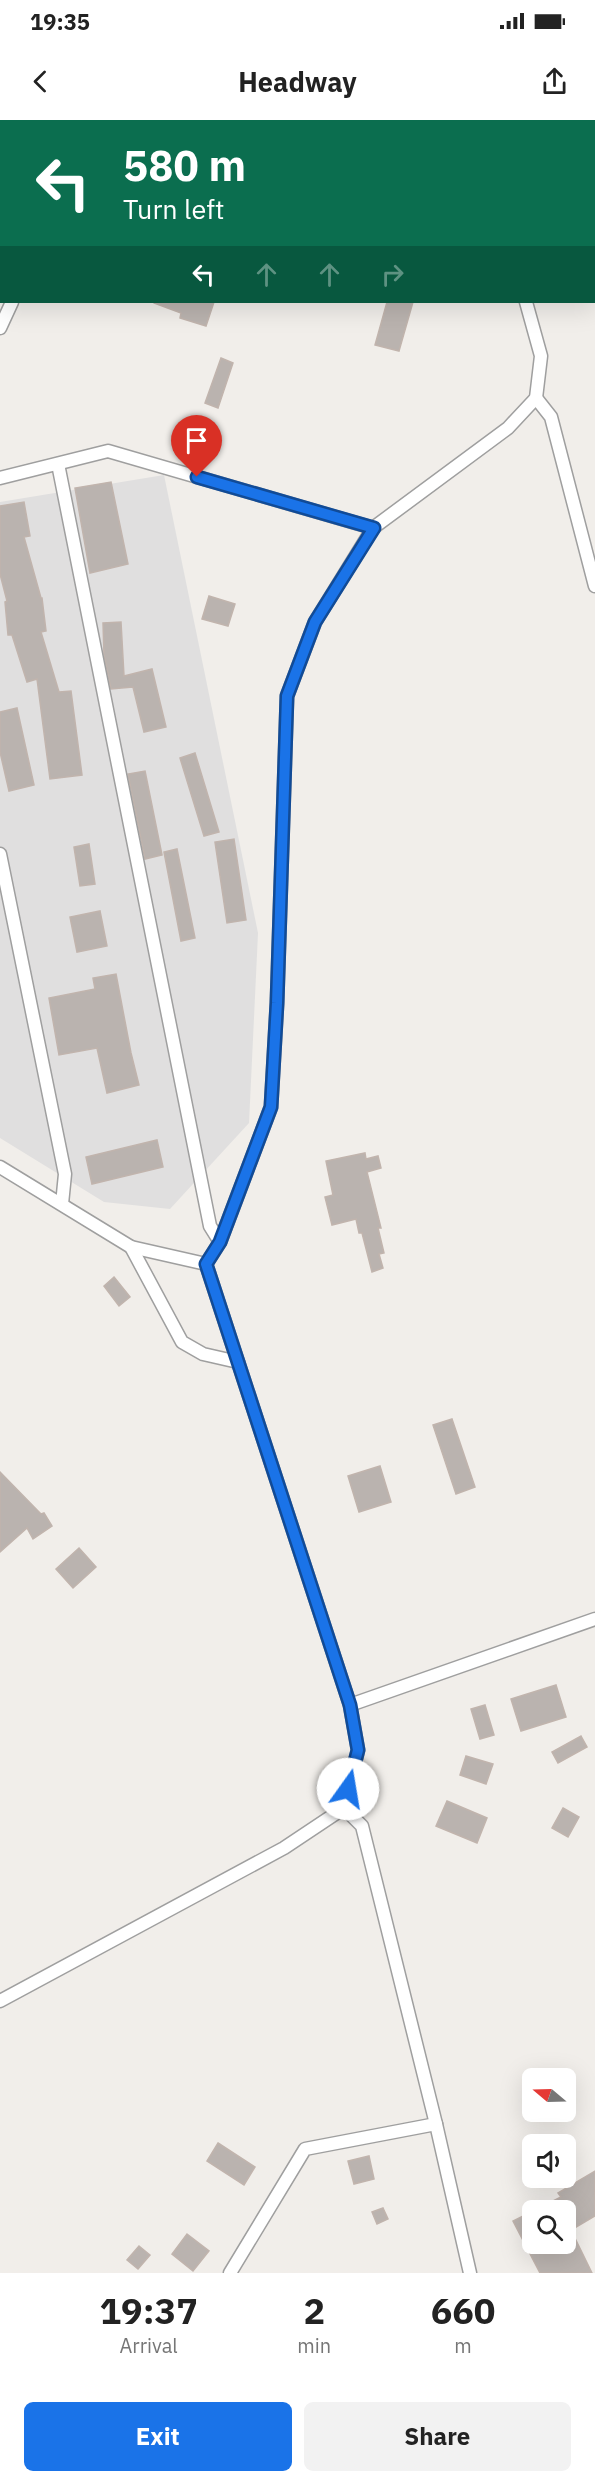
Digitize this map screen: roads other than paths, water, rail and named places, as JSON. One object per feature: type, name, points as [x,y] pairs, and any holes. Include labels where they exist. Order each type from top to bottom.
[{"type":"street","points":[[0,328],[12,303]]},
{"type":"street","points":[[206,1264],[220,1242],[271,1107],[277,1003],[287,696],[315,622],[374,528],[508,428],[536,398],[542,356],[526,303]]},
{"type":"street","points":[[536,398],[551,417],[595,586]]},
{"type":"street","points":[[0,478],[108,451],[374,528]]},
{"type":"street","points":[[58,464],[210,1226],[220,1242]]},
{"type":"street","points":[[0,854],[65,1174],[62,1204]]},
{"type":"street","points":[[1,1169],[131,1247],[206,1264]]},
{"type":"street","points":[[131,1247],[182,1342],[203,1354],[238,1362]]},
{"type":"street","points":[[0,2001],[284,1848],[344,1808],[358,1750],[350,1705],[206,1264]]},
{"type":"street","points":[[350,1705],[595,1619]]},
{"type":"street","points":[[344,1808],[362,1826],[436,2124],[470,2273]]},
{"type":"street","points":[[230,2273],[305,2150],[436,2124]]}]
